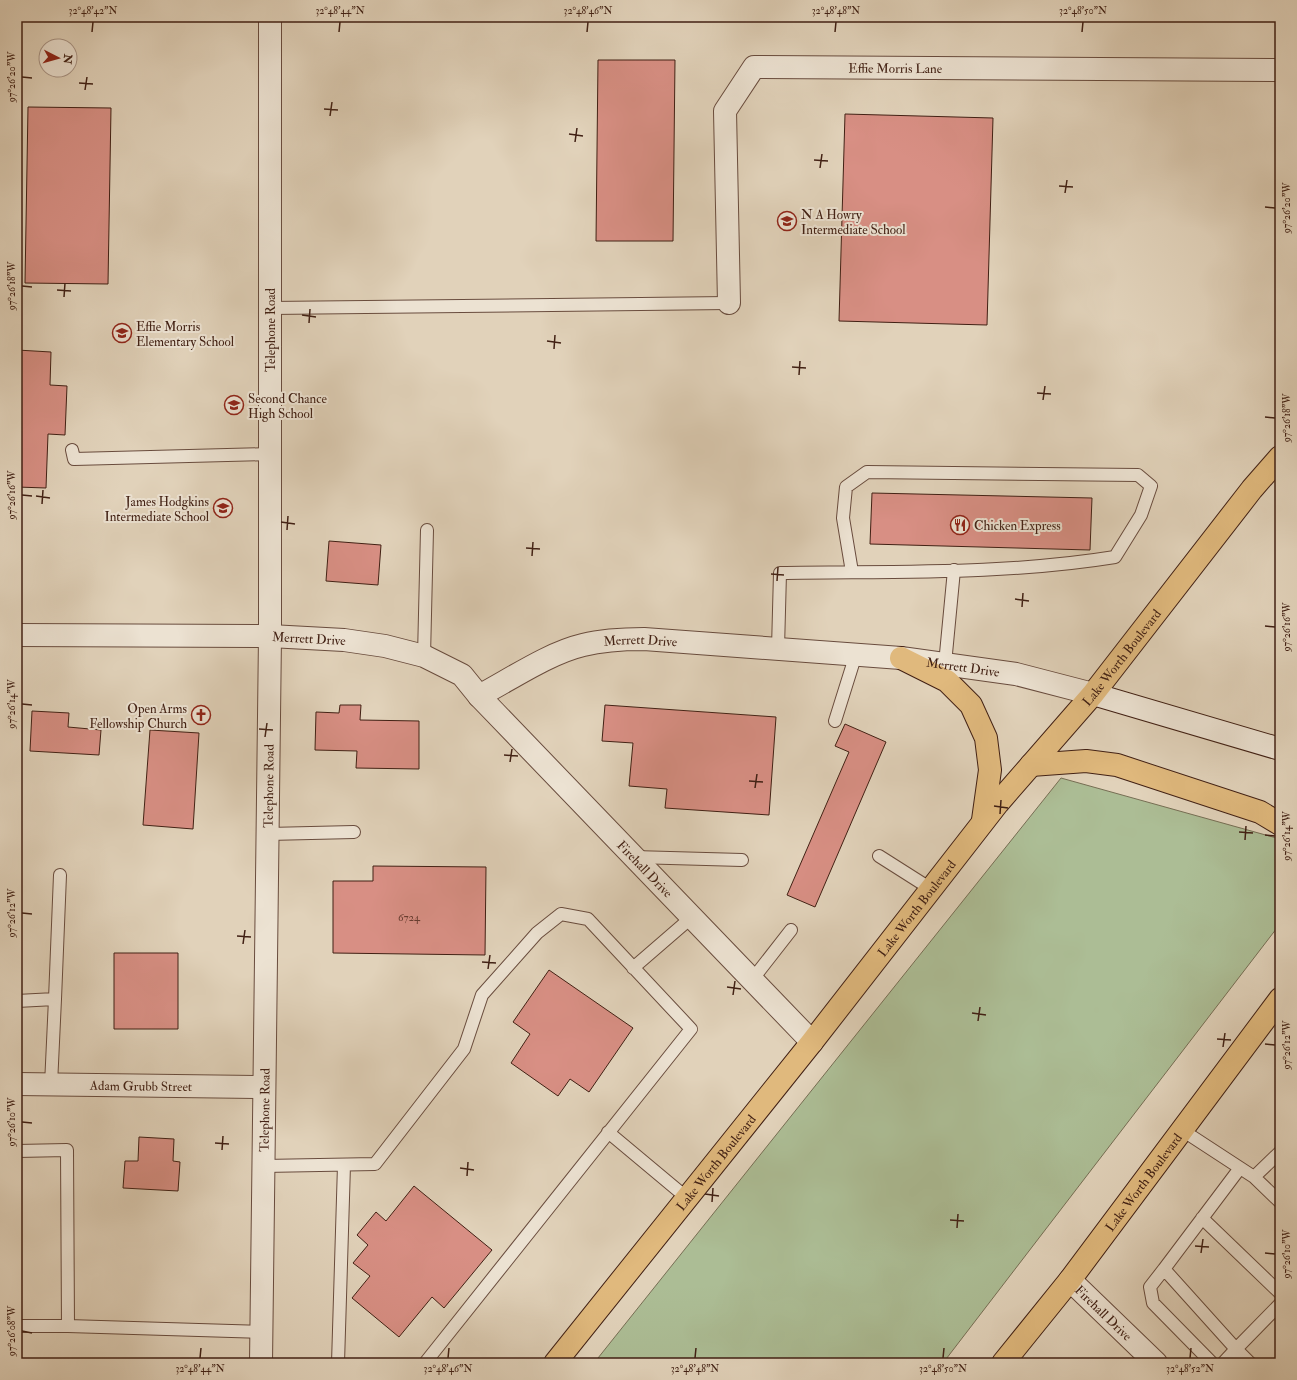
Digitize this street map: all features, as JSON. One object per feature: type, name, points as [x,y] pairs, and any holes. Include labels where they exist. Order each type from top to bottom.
[{"type":"highway","name":"Lake Worth Boulevard","points":[[555,1363],[812,1042],[983,821],[1093,694],[1252,489],[1280,457]]},
{"type":"highway","points":[[901,658],[947,681],[971,705],[986,738],[990,770],[983,821]]},
{"type":"highway","points":[[1031,765],[1086,762],[1117,765],[1260,812],[1280,824]]},
{"type":"highway","name":"Lake Worth Boulevard","points":[[1004,1363],[1070,1280],[1280,999]]},
{"type":"street","name":"Telephone Road","points":[[261,1363],[270,636],[270,17]]},
{"type":"street","name":"Effie Morris Lane","points":[[729,303],[725,111],[754,67],[1280,70]]},
{"type":"street","name":"Merrett Drive","points":[[17,635],[270,636],[344,640],[385,646],[424,656],[462,675],[479,696],[560,653],[582,645],[606,640],[644,639],[901,658],[1016,674],[1093,694],[1280,749]]},
{"type":"street","name":"Firehall Drive","points":[[479,696],[812,1042]]},
{"type":"street","name":"Adam Grubb Street","points":[[17,1084],[264,1087]]},
{"type":"street","name":"Firehall Drive","points":[[1070,1280],[1156,1363]]},
{"type":"lane","points":[[270,308],[729,303]]},
{"type":"lane","points":[[72,450],[74,459],[270,454]]},
{"type":"lane","points":[[778,648],[780,573],[852,572],[954,570],[1070,564],[1115,557],[1141,515],[1151,486],[1138,475],[868,472],[846,487],[843,518],[852,572]]},
{"type":"lane","points":[[424,656],[427,530]]},
{"type":"lane","points":[[945,664],[954,570]]},
{"type":"lane","points":[[835,721],[856,654]]},
{"type":"lane","points":[[268,834],[354,832]]},
{"type":"lane","points":[[879,856],[931,889]]},
{"type":"lane","points":[[634,857],[742,860]]},
{"type":"lane","points":[[51,1085],[60,874]]},
{"type":"lane","points":[[264,1166],[375,1164],[464,1049],[482,995],[537,933],[561,914],[588,919],[691,1029],[426,1363]]},
{"type":"lane","points":[[634,968],[692,917]]},
{"type":"lane","points":[[752,980],[791,930]]},
{"type":"lane","points":[[17,1001],[55,999]]},
{"type":"lane","points":[[1182,1130],[1254,1177],[1280,1202]]},
{"type":"lane","points":[[608,1132],[687,1198]]},
{"type":"lane","points":[[17,1151],[66,1150],[68,1326]]},
{"type":"lane","points":[[1254,1177],[1280,1152]]},
{"type":"lane","points":[[338,1363],[344,1165]]},
{"type":"lane","points":[[1212,1363],[1153,1303],[1150,1287],[1240,1168]]},
{"type":"lane","points":[[1202,1218],[1280,1293]]},
{"type":"lane","points":[[1164,1269],[1250,1363]]},
{"type":"lane","points":[[1223,1363],[1280,1304]]},
{"type":"lane","points":[[17,1326],[68,1326],[261,1332]]},
{"type":"green space","points":[[1061,778],[1280,839],[1280,924],[943,1363],[594,1363]]},
{"type":"building","points":[[598,60],[675,60],[673,241],[596,241]]},
{"type":"building","points":[[28,107],[111,108],[108,284],[25,283]]},
{"type":"building","points":[[845,114],[993,118],[987,325],[839,321]]},
{"type":"building","points":[[17,350],[51,352],[50,385],[67,386],[65,435],[48,434],[46,488],[17,487]]},
{"type":"building","points":[[872,493],[1092,498],[1090,550],[870,544]]},
{"type":"building","points":[[329,541],[381,545],[378,585],[326,581]]},
{"type":"building","points":[[340,705],[361,705],[360,720],[419,721],[419,769],[356,768],[357,751],[315,750],[316,712],[339,713]]},
{"type":"building","points":[[605,705],[776,717],[769,815],[665,808],[667,789],[629,786],[633,743],[602,741]]},
{"type":"building","points":[[32,711],[69,713],[68,727],[101,730],[99,755],[30,751]]},
{"type":"building","points":[[845,724],[886,742],[815,907],[787,895],[849,752],[835,746]]},
{"type":"building","points":[[150,730],[199,733],[193,829],[143,825]]},
{"type":"building","points":[[373,866],[486,867],[485,955],[333,953],[333,881],[373,881]]},
{"type":"building","points":[[114,953],[178,953],[178,1029],[114,1029]]},
{"type":"building","points":[[549,970],[633,1028],[589,1092],[570,1079],[558,1096],[511,1063],[530,1034],[513,1022]]},
{"type":"building","points":[[139,1137],[174,1139],[173,1161],[180,1162],[178,1191],[123,1188],[125,1161],[138,1161]]},
{"type":"building","points":[[414,1186],[492,1250],[444,1308],[432,1297],[399,1337],[352,1298],[370,1276],[353,1263],[368,1245],[357,1235],[376,1212],[386,1221]]},
{"type":"place","name":"N A Howry Intermediate School","points":[[787,221]]},
{"type":"place","name":"Effie Morris Elementary School","points":[[122,333]]},
{"type":"place","name":"Second Chance High School","points":[[234,405]]},
{"type":"place","name":"James Hodgkins Intermediate School","points":[[223,508]]},
{"type":"place","name":"Chicken Express","points":[[960,525]]},
{"type":"place","name":"Open Arms Fellowship Church","points":[[201,715]]}]
